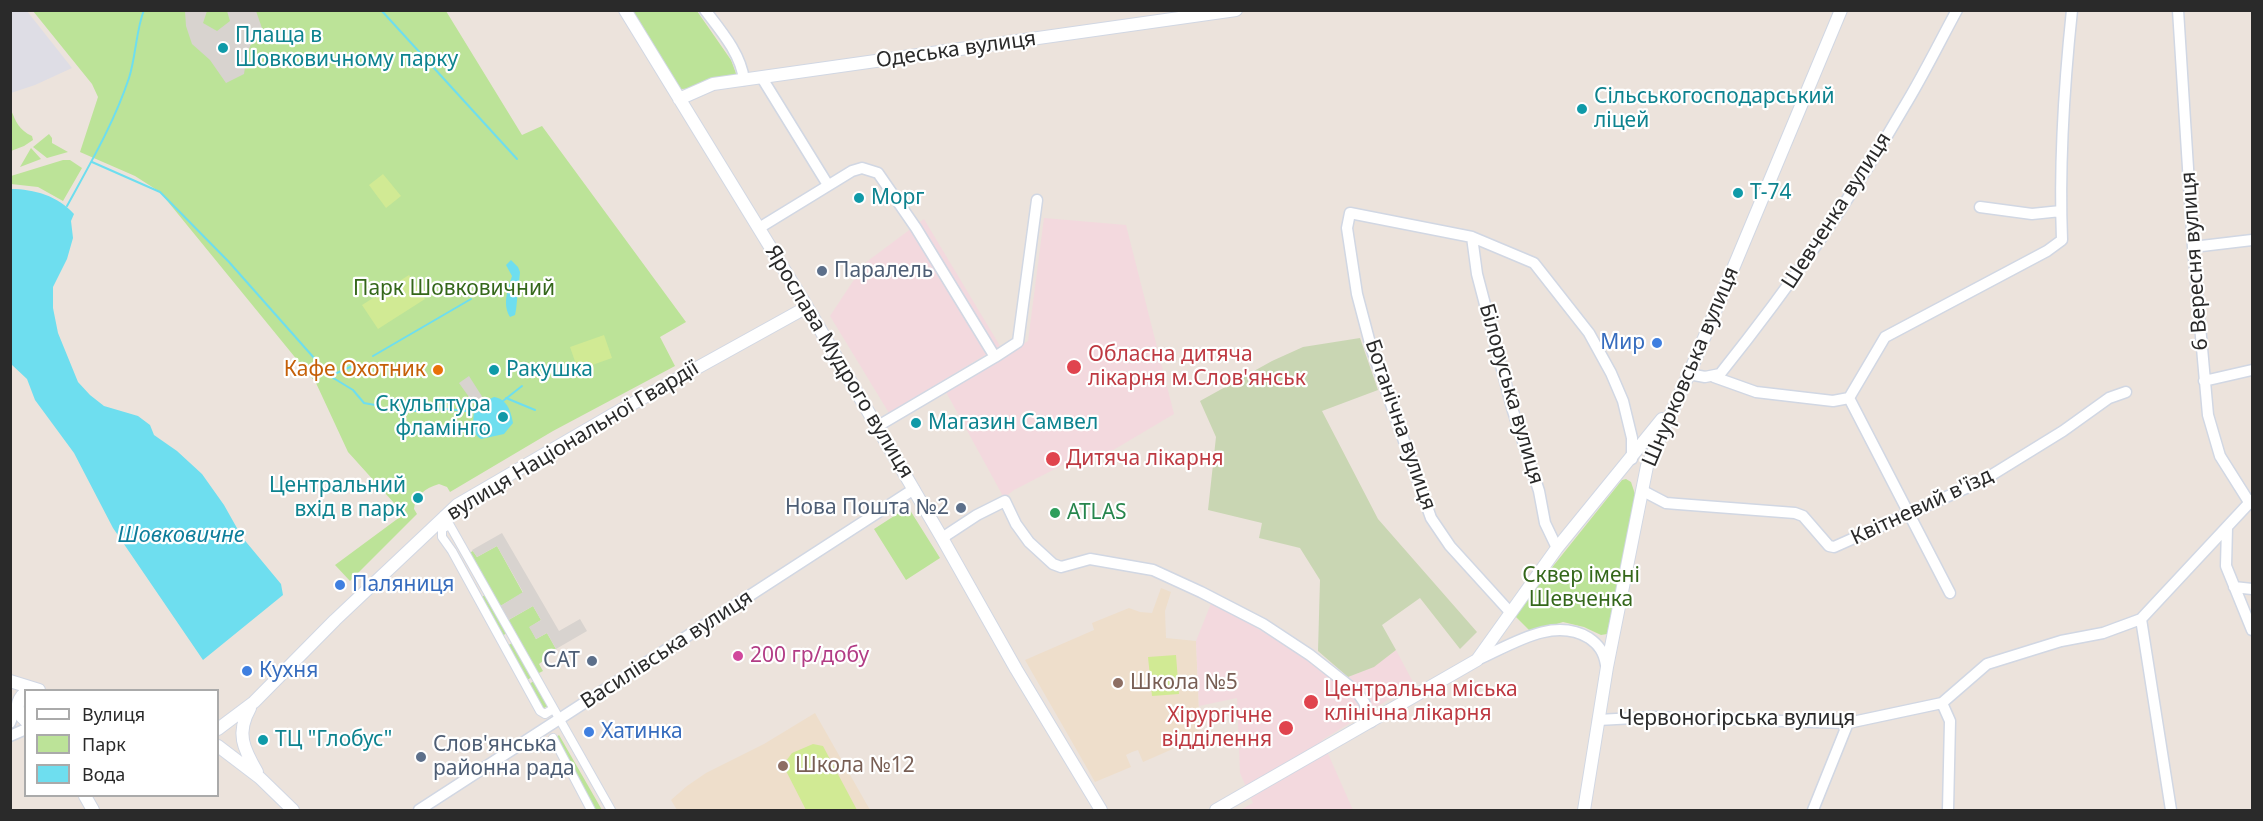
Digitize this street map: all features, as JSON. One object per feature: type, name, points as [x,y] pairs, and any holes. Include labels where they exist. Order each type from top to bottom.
[{"type":"street","name":"Ярослава Мудрого вулиця","points":[[625,10],[878,426],[1016,669],[1101,810]]},
{"type":"street","points":[[705,10],[723,33],[739,61],[744,80]]},
{"type":"street","name":"Одеська вулиця","points":[[679,99],[713,84],[1236,10]]},
{"type":"street","name":"Шнурковська вулиця","points":[[1584,810],[1607,667],[1647,466],[1689,374],[1840,10]]},
{"type":"street","name":"Шевченка вулиця","points":[[1714,376],[1720,374],[1773,308],[1831,225],[1905,107],[1957,10]]},
{"type":"street","points":[[1689,374],[1714,376],[1756,392],[1833,401],[1849,398],[1885,337],[2047,251],[2062,240],[2061,211],[2067,59],[2072,10]]},
{"type":"street","name":"6 Вересня вулиця","points":[[2178,10],[2204,381],[2212,434],[2220,456],[2251,501]]},
{"type":"street","points":[[762,78],[828,185]]},
{"type":"street","points":[[759,228],[828,185],[862,168],[878,173],[916,228],[995,357]]},
{"type":"street","points":[[878,426],[1018,342],[1037,200]]},
{"type":"street","points":[[1980,207],[2032,214],[2061,211]]},
{"type":"street","name":"Ботанічна вулиця","points":[[1472,237],[1350,213],[1347,228],[1357,294],[1371,347],[1431,518],[1450,546],[1510,612]]},
{"type":"street","points":[[1472,237],[1534,263],[1588,333],[1611,373],[1623,401],[1632,438],[1632,459]]},
{"type":"street","name":"Білоруська вулиця","points":[[1472,237],[1477,274],[1513,411],[1539,491],[1545,523],[1557,548]]},
{"type":"street","points":[[2193,247],[2253,240]]},
{"type":"street","name":"вулиця Національної Гвардії","points":[[254,702],[447,520],[458,505],[559,445],[807,307]]},
{"type":"street","points":[[2204,381],[2253,370]]},
{"type":"street","name":"Квітневий в'їзд","points":[[1641,495],[1645,492],[1666,503],[1795,513],[1803,516],[1829,546],[1834,547],[1982,481],[2063,431],[2109,398],[2126,392]]},
{"type":"street","points":[[1849,398],[1950,593]]},
{"type":"street","points":[[1477,660],[1557,548],[1632,459],[1674,404]]},
{"type":"street","name":"Василівська вулиця","points":[[419,810],[914,489]]},
{"type":"street","points":[[942,538],[977,515],[1005,501],[1016,524],[1029,542],[1053,564],[1061,567],[1090,559],[1153,570],[1263,624],[1310,655],[1357,692],[1364,702],[1371,722]]},
{"type":"street","points":[[2171,810],[2140,619],[2251,501]]},
{"type":"street","points":[[553,709],[542,714],[443,539],[442,529],[447,520],[611,810]]},
{"type":"street","points":[[2227,527],[2226,566],[2253,630]]},
{"type":"street","points":[[443,539],[451,539],[455,533]]},
{"type":"street","points":[[2234,587],[2253,589]]},
{"type":"street","points":[[477,598],[488,592]]},
{"type":"street","name":"Червоногірська вулиця","points":[[1598,720],[1653,717],[1848,723],[1942,703],[1987,664],[2022,651],[2103,633],[2140,619]]},
{"type":"street","points":[[1216,810],[1477,660],[1547,630],[1564,629],[1581,633],[1595,642],[1603,652],[1607,667]]},
{"type":"street","points":[[502,642],[512,636]]},
{"type":"street","points":[[525,684],[536,677]]},
{"type":"street","points":[[10,681],[36,689]]},
{"type":"street","points":[[16,714],[24,697]]},
{"type":"street","points":[[219,728],[254,702]]},
{"type":"street","points":[[254,702],[242,722],[241,733],[249,757],[260,778]]},
{"type":"street","points":[[1942,703],[1950,721],[1948,810]]},
{"type":"street","points":[[1813,810],[1848,723]]},
{"type":"street","points":[[10,736],[24,730]]},
{"type":"street","points":[[553,738],[591,810]]},
{"type":"street","points":[[219,747],[260,778],[292,810]]},
{"type":"shaded area","points":[[11,10],[27,11],[72,68],[11,93]]},
{"type":"shaded area","name":"Плаща в Шовковичному парку","points":[[185,11],[207,11],[203,23],[217,31],[230,21],[227,11],[256,11],[263,31],[251,44],[244,74],[226,83],[210,60],[192,44],[186,26]]},
{"type":"shaded area","name":"Обласна дитяча лікарня м.Слов'янськ","points":[[1044,218],[1126,225],[1174,414],[1110,452],[1090,451],[1014,490],[1004,498],[946,392],[1028,341]]},
{"type":"shaded area","points":[[924,219],[1000,346],[889,413],[830,316],[865,263]]},
{"type":"shaded area","points":[[469,376],[483,398],[474,404],[459,383]]},
{"type":"shaded area","points":[[502,533],[559,631],[580,619],[587,631],[556,649],[547,633],[536,639],[529,627],[541,620],[533,606],[505,622],[497,608],[523,592],[497,546],[477,557],[472,550]]},
{"type":"shaded area","name":"Школа №5","points":[[1161,588],[1171,592],[1165,611],[1166,638],[1196,641],[1200,737],[1143,762],[1138,750],[1132,752],[1126,755],[1131,767],[1095,782],[1025,660],[1094,630],[1092,623],[1129,608],[1152,613]]},
{"type":"shaded area","name":"Центральна міська клінічна лікарня","points":[[1212,601],[1303,656],[1333,680],[1373,667],[1396,650],[1414,684],[1322,740],[1353,810],[1240,810],[1253,803],[1240,773],[1237,698],[1199,706],[1196,641]]},
{"type":"shaded area","name":"Школа №12","points":[[815,713],[870,810],[677,810],[671,800],[687,786],[706,773],[764,744]]},
{"type":"green space","name":"Парк Шовковичний","points":[[33,11],[446,11],[522,135],[542,126],[686,322],[660,337],[675,366],[553,431],[450,492],[447,487],[439,484],[425,490],[415,504],[414,509],[417,514],[350,581],[335,565],[404,514],[348,452],[316,383],[160,192],[135,176],[80,152],[98,97],[92,84]]},
{"type":"green space","points":[[630,11],[697,11],[731,60],[737,76],[700,88],[681,89],[673,81]]},
{"type":"green space","points":[[11,110],[18,125],[32,136],[33,140],[11,151]]},
{"type":"green space","points":[[49,134],[52,143],[68,152],[47,158],[33,147]]},
{"type":"green space","points":[[31,148],[41,159],[20,167]]},
{"type":"green space","points":[[63,160],[70,160],[82,168],[63,201],[38,187],[11,184],[11,176]]},
{"type":"green space","points":[[383,174],[401,196],[386,208],[369,185]]},
{"type":"green space","points":[[409,275],[425,299],[378,329],[362,305]]},
{"type":"green space","points":[[604,335],[612,358],[578,370],[570,347]]},
{"type":"green space","points":[[1360,338],[1378,390],[1322,411],[1378,519],[1477,632],[1460,649],[1420,598],[1382,625],[1396,650],[1374,667],[1348,677],[1318,651],[1320,580],[1300,548],[1259,538],[1262,523],[1208,510],[1216,437],[1200,401],[1272,361],[1303,347]]},
{"type":"green space","name":"Сквер імені Шевченка","points":[[1626,479],[1631,482],[1636,497],[1607,634],[1601,635],[1584,627],[1563,622],[1531,632],[1514,615],[1622,480]]},
{"type":"green space","points":[[908,507],[940,558],[906,580],[874,529]]},
{"type":"green space","points":[[497,546],[523,593],[497,608],[467,554],[473,551],[477,557]]},
{"type":"green space","points":[[485,595],[507,633],[502,636],[480,598]]},
{"type":"green space","points":[[533,606],[541,620],[530,627],[536,639],[547,633],[556,649],[546,654],[547,658],[539,664],[543,671],[535,675],[505,622]]},
{"type":"green space","points":[[512,643],[532,677],[527,680],[507,646]]},
{"type":"green space","points":[[1176,655],[1179,694],[1152,696],[1148,657]]},
{"type":"green space","points":[[534,681],[548,706],[542,709],[529,684]]},
{"type":"green space","points":[[559,735],[602,810],[596,810],[555,738]]},
{"type":"green space","points":[[813,744],[823,746],[857,810],[806,810],[783,765],[792,753]]},
{"type":"water","name":"Шовковичне","points":[[11,189],[28,190],[53,198],[74,214],[71,221],[73,238],[67,259],[53,287],[53,308],[58,333],[78,382],[104,406],[138,416],[150,425],[154,435],[177,451],[202,474],[224,505],[242,537],[281,584],[283,595],[203,660],[113,528],[74,453],[35,400],[27,379],[11,364]]},
{"type":"water","points":[[511,260],[520,272],[515,315],[510,317],[506,302],[512,276],[506,265]]},
{"type":"water","points":[[494,397],[502,400],[508,406],[513,423],[504,434],[481,439],[474,430],[474,412],[483,402]]},
{"type":"waterway","points":[[67,206],[101,143],[123,95],[144,10]]},
{"type":"waterway","points":[[381,10],[517,159]]},
{"type":"waterway","points":[[92,162],[160,192],[229,262],[330,376],[353,390],[364,403],[375,405]]},
{"type":"waterway","points":[[479,295],[486,291]]},
{"type":"waterway","points":[[373,356],[471,299]]},
{"type":"waterway","points":[[330,376],[357,364]]},
{"type":"waterway","points":[[503,401],[522,386]]},
{"type":"waterway","points":[[506,398],[535,410]]},
{"type":"waterway","points":[[392,399],[401,401],[414,411],[447,409],[475,412]]},
{"type":"place","name":"Плаща в Шовковичному парку","points":[[223,48]]},
{"type":"place","name":"Сільськогосподарський ліцей","points":[[1582,109]]},
{"type":"place","name":"Т-74","points":[[1738,193]]},
{"type":"place","name":"Морг","points":[[859,198]]},
{"type":"place","name":"Паралель","points":[[822,271]]},
{"type":"place","name":"Мир","points":[[1657,343]]},
{"type":"place","name":"Обласна дитяча лікарня м.Слов'янськ","points":[[1074,367]]},
{"type":"place","name":"Кафе Охотник","points":[[438,370]]},
{"type":"place","name":"Ракушка","points":[[494,370]]},
{"type":"place","name":"Скульптура фламінго","points":[[503,417]]},
{"type":"place","name":"Магазин Самвел","points":[[916,423]]},
{"type":"place","name":"Дитяча лікарня","points":[[1053,459]]},
{"type":"place","name":"Центральний вхід в парк","points":[[418,498]]},
{"type":"place","name":"Нова Пошта №2","points":[[961,508]]},
{"type":"place","name":"ATLAS","points":[[1055,513]]},
{"type":"place","name":"Паляниця","points":[[340,585]]},
{"type":"place","name":"200 гр/добу","points":[[738,656]]},
{"type":"place","name":"САТ","points":[[592,661]]},
{"type":"place","name":"Кухня","points":[[247,671]]},
{"type":"place","name":"Школа №5","points":[[1118,683]]},
{"type":"place","name":"Центральна міська клінічна лікарня","points":[[1311,702]]},
{"type":"place","name":"Хірургічне відділення","points":[[1286,728]]},
{"type":"place","name":"Хатинка","points":[[589,732]]},
{"type":"place","name":"ТЦ \"Глобус\"","points":[[263,740]]},
{"type":"place","name":"Слов'янська районна рада","points":[[421,757]]},
{"type":"place","name":"Школа №12","points":[[783,766]]}]
